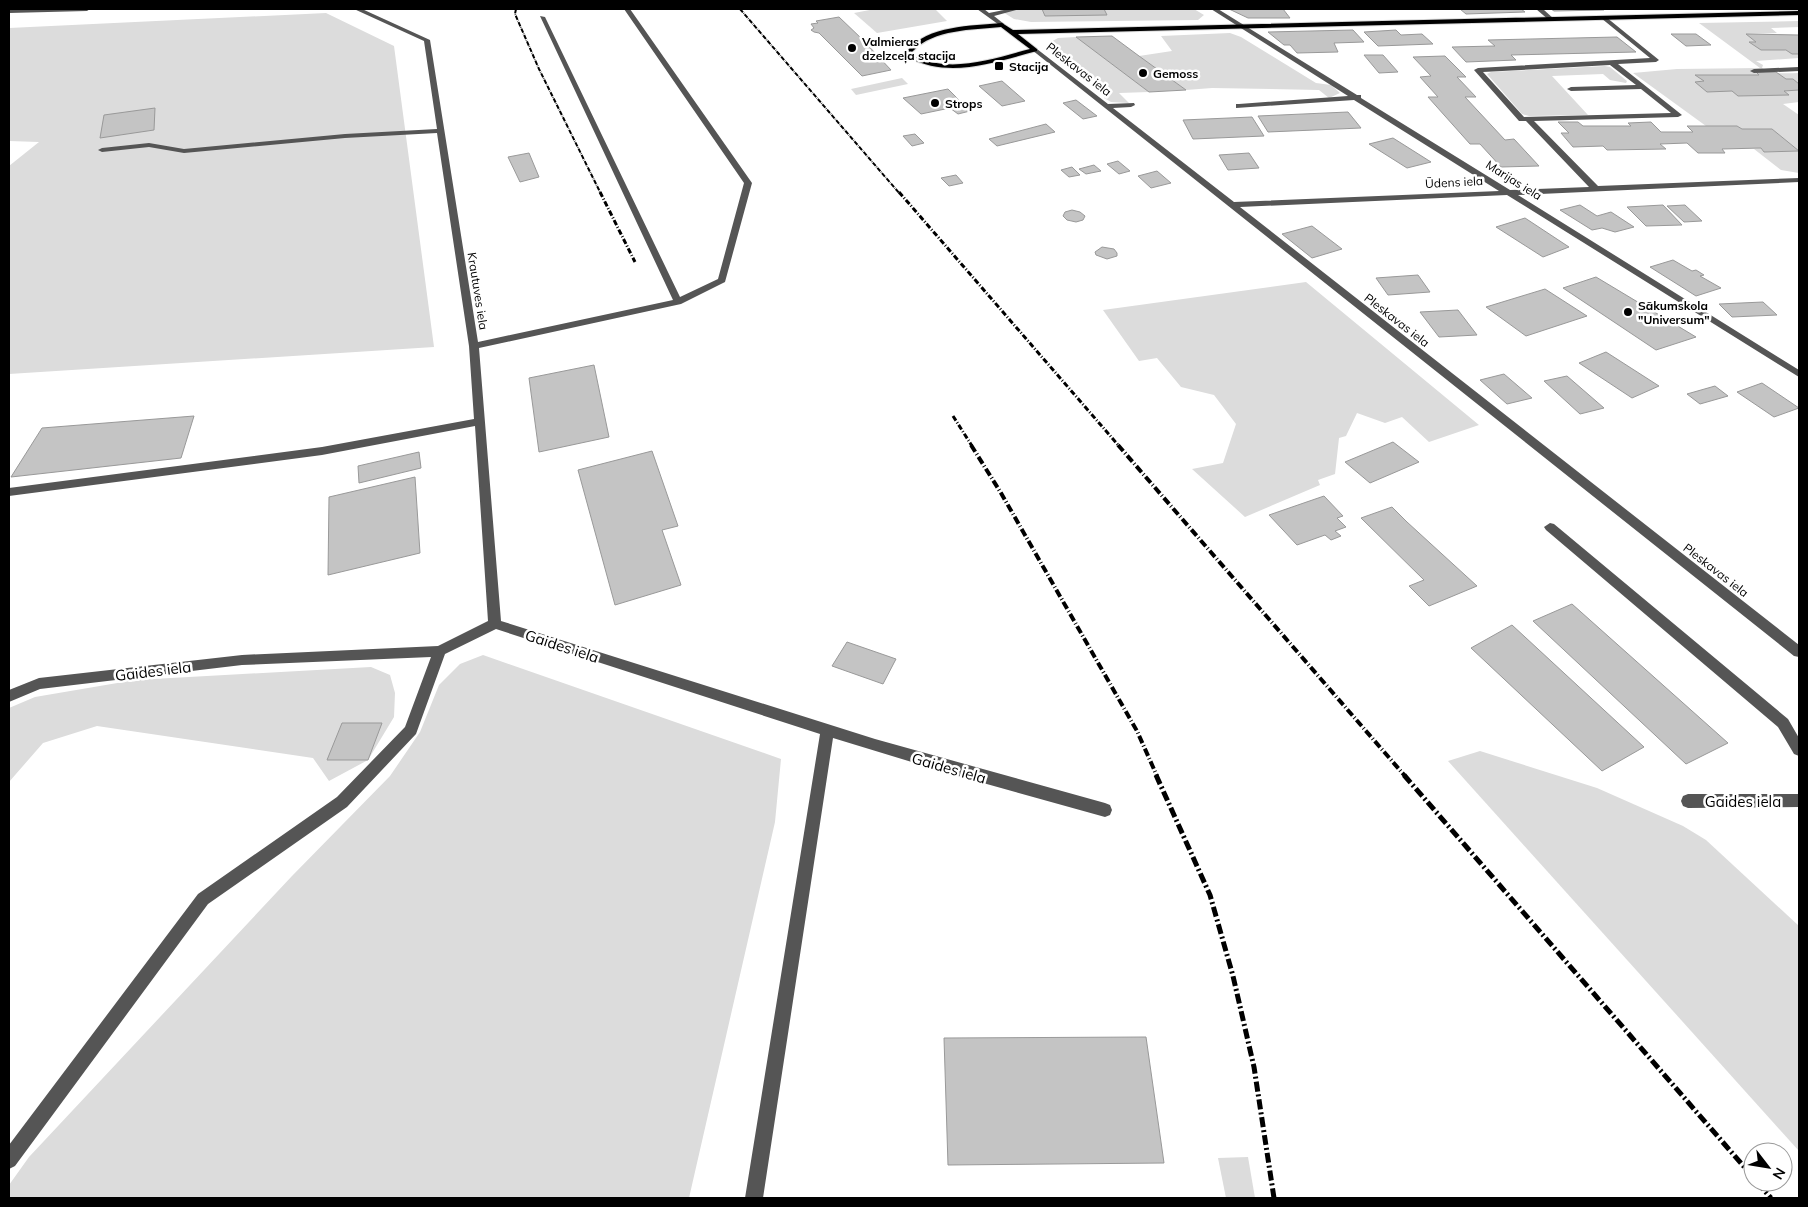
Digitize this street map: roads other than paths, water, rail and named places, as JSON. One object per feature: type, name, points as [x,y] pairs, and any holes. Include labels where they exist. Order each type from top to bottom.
[{"type":"main road","points":[[1012,32],[1799,13]]},
{"type":"main road","points":[[1002,25],[931,36],[914,45],[910,51],[911,57],[926,65],[947,68],[961,67],[1035,50]]},
{"type":"main road","name":"Pleskavas iela","points":[[1002,25],[1035,50]]},
{"type":"street","points":[[9,11],[87,9]]},
{"type":"street","name":"Krautuves iela","points":[[357,9],[427,40],[474,346],[495,624]]},
{"type":"street","points":[[474,346],[678,302],[722,280],[748,183],[627,9]]},
{"type":"street","name":"Pleskavas iela","points":[[980,9],[1002,25]]},
{"type":"street","points":[[988,15],[1017,9]]},
{"type":"street","name":"Marijas iela","points":[[1214,9],[1799,374]]},
{"type":"street","points":[[1539,9],[1552,20]]},
{"type":"street","points":[[542,17],[678,302]]},
{"type":"street","points":[[1604,18],[1656,60],[1611,62],[1478,70],[1522,119],[1678,114],[1611,62]]},
{"type":"street","name":"Pleskavas iela","points":[[1035,50],[1799,652]]},
{"type":"street","points":[[1754,71],[1799,69]]},
{"type":"street","points":[[1571,89],[1643,87]]},
{"type":"street","points":[[1239,106],[1358,98]]},
{"type":"street","points":[[1106,106],[1131,105]]},
{"type":"street","points":[[1528,119],[1596,189]]},
{"type":"street","points":[[102,150],[149,145],[184,151],[345,136],[441,131]]},
{"type":"street","name":"Ūdens iela","points":[[1230,205],[1799,180]]},
{"type":"street","points":[[9,492],[322,451],[480,422]]},
{"type":"street","points":[[1550,528],[1783,723],[1799,750]]},
{"type":"street","name":"Gaides iela","points":[[9,696],[39,684],[242,660],[440,651],[495,624],[827,732],[994,782],[1105,810]]},
{"type":"street","points":[[9,1160],[203,899],[342,802],[411,730],[440,651]]},
{"type":"street","points":[[754,1198],[827,732]]},
{"type":"street","name":"Gaides iela","points":[[1688,801],[1799,801]]},
{"type":"railway","points":[[516,9],[515,14],[539,69],[601,194]]},
{"type":"railway","points":[[740,9],[900,194]]},
{"type":"railway","points":[[899,192],[1119,446]]},
{"type":"railway","points":[[601,194],[635,262]]},
{"type":"railway","points":[[953,416],[972,446]]},
{"type":"railway","points":[[971,445],[1001,493],[1137,731],[1157,776]]},
{"type":"railway","points":[[1118,445],[1405,776]]},
{"type":"railway","points":[[1156,775],[1210,895],[1233,976],[1254,1067],[1274,1198]]},
{"type":"railway","points":[[1404,775],[1743,1165]]},
{"type":"railway","points":[[1766,1192],[1771,1198]]},
{"type":"place","name":"Valmieras dzelzceļa stacija","points":[[852,48]]},
{"type":"place","name":"Stacija","points":[[999,66]]},
{"type":"place","name":"Gemoss","points":[[1143,73]]},
{"type":"place","name":"Strops","points":[[935,103]]},
{"type":"place","name":"Sākumskola \"Universum\"","points":[[1628,312]]}]
